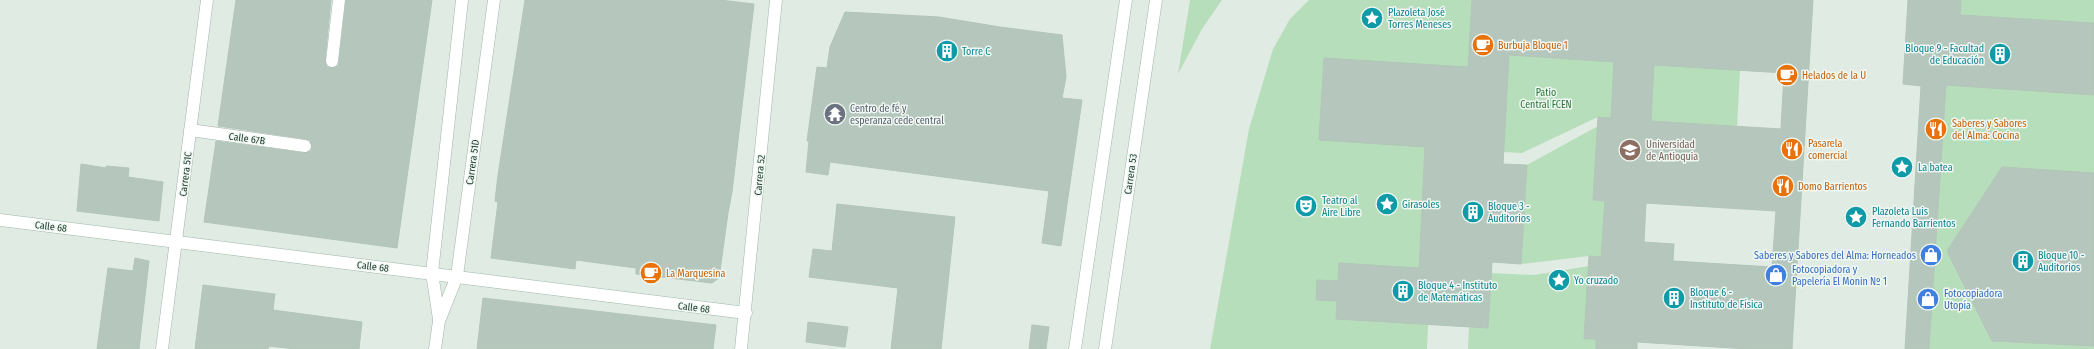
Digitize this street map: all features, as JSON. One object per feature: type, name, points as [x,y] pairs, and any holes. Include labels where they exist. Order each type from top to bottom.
[{"type":"street","name":"Carrera 51C","points":[[162,349],[207,0]]},
{"type":"street","points":[[332,61],[339,0]]},
{"type":"street","name":"Carrera 51D","points":[[436,349],[439,321],[432,273],[462,0]]},
{"type":"street","name":"Carrera 51D","points":[[439,321],[457,276],[494,0]]},
{"type":"street","name":"Carrera 52","points":[[741,349],[746,313],[776,0]]},
{"type":"street","points":[[1075,349],[1126,0]]},
{"type":"street","name":"Carrera 53","points":[[1105,349],[1156,0]]},
{"type":"street","name":"Calle 67B","points":[[190,130],[305,146]]},
{"type":"street","name":"Calle 68","points":[[0,220],[746,313]]},
{"type":"green space","points":[[1190,0],[1222,0],[1202,29],[1178,74]]},
{"type":"green space","points":[[1309,0],[1472,0],[1468,67],[1425,159],[1419,259],[1428,325],[1427,349],[1210,349],[1249,129],[1273,49],[1290,19]]},
{"type":"green space","points":[[1961,0],[2094,0],[2094,349],[1929,349],[1946,85]]},
{"type":"green space","name":"Patio Central FCEN","points":[[1509,55],[1614,62],[1611,118],[1598,117],[1522,153],[1503,152]]},
{"type":"green space","points":[[1654,65],[1740,70],[1737,127],[1651,121]]},
{"type":"green space","points":[[1598,126],[1593,200],[1605,201],[1601,257],[1589,256],[1521,264],[1527,165]]},
{"type":"green space","points":[[1589,266],[1585,339],[1596,339],[1596,349],[1468,349],[1469,327],[1488,328],[1491,273],[1534,275]]},
{"type":"building","points":[[236,0],[331,0],[325,60],[327,67],[332,68],[338,66],[339,62],[346,0],[432,0],[397,248],[204,222],[216,141],[304,153],[311,151],[312,147],[310,140],[306,139],[218,126]]},
{"type":"building","points":[[525,0],[720,0],[754,4],[732,192],[719,278],[712,283],[636,274],[636,268],[576,260],[575,269],[491,258],[498,202],[495,201],[498,175]]},
{"type":"building","points":[[1472,0],[1813,0],[1792,349],[1748,349],[1637,342],[1637,349],[1596,349],[1596,339],[1584,339],[1589,256],[1601,257],[1605,201],[1593,200],[1598,117],[1611,118],[1614,62],[1509,55],[1503,164],[1527,165],[1521,264],[1492,262],[1488,328],[1336,319],[1337,301],[1316,300],[1317,280],[1338,281],[1339,263],[1419,268],[1425,147],[1319,140],[1324,58],[1468,67]],"holes":[[[1654,65],[1784,73],[1781,129],[1651,121]],[[1646,203],[1776,211],[1772,267],[1673,261],[1674,244],[1644,242]]]},
{"type":"building","name":"Bloque 9 - Facultad de Educación","points":[[1908,0],[1961,0],[1960,15],[2094,23],[2094,95],[1946,85],[1929,349],[1905,349],[1921,86],[1903,84]]},
{"type":"building","points":[[845,12],[939,17],[1062,35],[1066,77],[1062,98],[1082,100],[1061,246],[1042,243],[1049,191],[830,162],[828,175],[806,172],[809,141],[807,141],[817,67],[827,68],[830,47]]},
{"type":"building","points":[[81,164],[106,168],[106,166],[129,168],[128,177],[163,182],[159,221],[77,211]]},
{"type":"building","name":"Bloque 10 - Auditorios","points":[[2002,167],[2094,173],[2094,346],[1992,341],[1947,251]]},
{"type":"building","points":[[837,204],[955,217],[941,349],[891,349],[898,288],[809,277],[813,249],[832,251]]},
{"type":"building","points":[[135,258],[149,261],[139,349],[97,349],[108,268],[133,271]]},
{"type":"building","points":[[203,285],[275,294],[273,310],[362,322],[359,349],[295,349],[269,346],[268,349],[195,349]]},
{"type":"building","points":[[483,298],[716,325],[713,349],[477,349]]},
{"type":"building","points":[[808,322],[848,327],[845,347],[806,342]]},
{"type":"building","points":[[1032,325],[1049,327],[1046,349],[1029,349]]},
{"type":"place","name":"Plazoleta José Torres Meneses","points":[[1372,18]]},
{"type":"place","name":"Burbuja Bloque 1","points":[[1483,45]]},
{"type":"place","name":"Torre C","points":[[947,51]]},
{"type":"place","name":"Bloque 9 - Facultad de Educación","points":[[2000,54]]},
{"type":"place","name":"Helados de la U","points":[[1787,75]]},
{"type":"place","name":"Centro de fé y esperanza cede central","points":[[835,114]]},
{"type":"place","name":"Saberes y Sabores del Alma: Cocina","points":[[1936,129]]},
{"type":"place","name":"Pasarela comercial","points":[[1792,149]]},
{"type":"place","name":"Universidad de Antioquia","points":[[1630,150]]},
{"type":"place","name":"La batea","points":[[1902,167]]},
{"type":"place","name":"Domo Barrientos","points":[[1783,186]]},
{"type":"place","name":"Girasoles","points":[[1387,204]]},
{"type":"place","name":"Teatro al Aire Libre","points":[[1306,206]]},
{"type":"place","name":"Bloque 3 - Auditorios","points":[[1473,212]]},
{"type":"place","name":"Plazoleta Luis Fernando Barrientos","points":[[1856,217]]},
{"type":"place","name":"Saberes y Sabores del Alma: Horneados","points":[[1931,255]]},
{"type":"place","name":"Bloque 10 - Auditorios","points":[[2023,261]]},
{"type":"place","name":"La Marquesina","points":[[651,273]]},
{"type":"place","name":"Fotocopiadora y Papelería El Monin Nº 1","points":[[1776,275]]},
{"type":"place","name":"Yo cruzado","points":[[1559,280]]},
{"type":"place","name":"Bloque 4 - Instituto de Matemáticas","points":[[1403,291]]},
{"type":"place","name":"Bloque 6 - Instituto de Física","points":[[1674,298]]},
{"type":"place","name":"Fotocopiadora Utopía","points":[[1928,299]]}]
